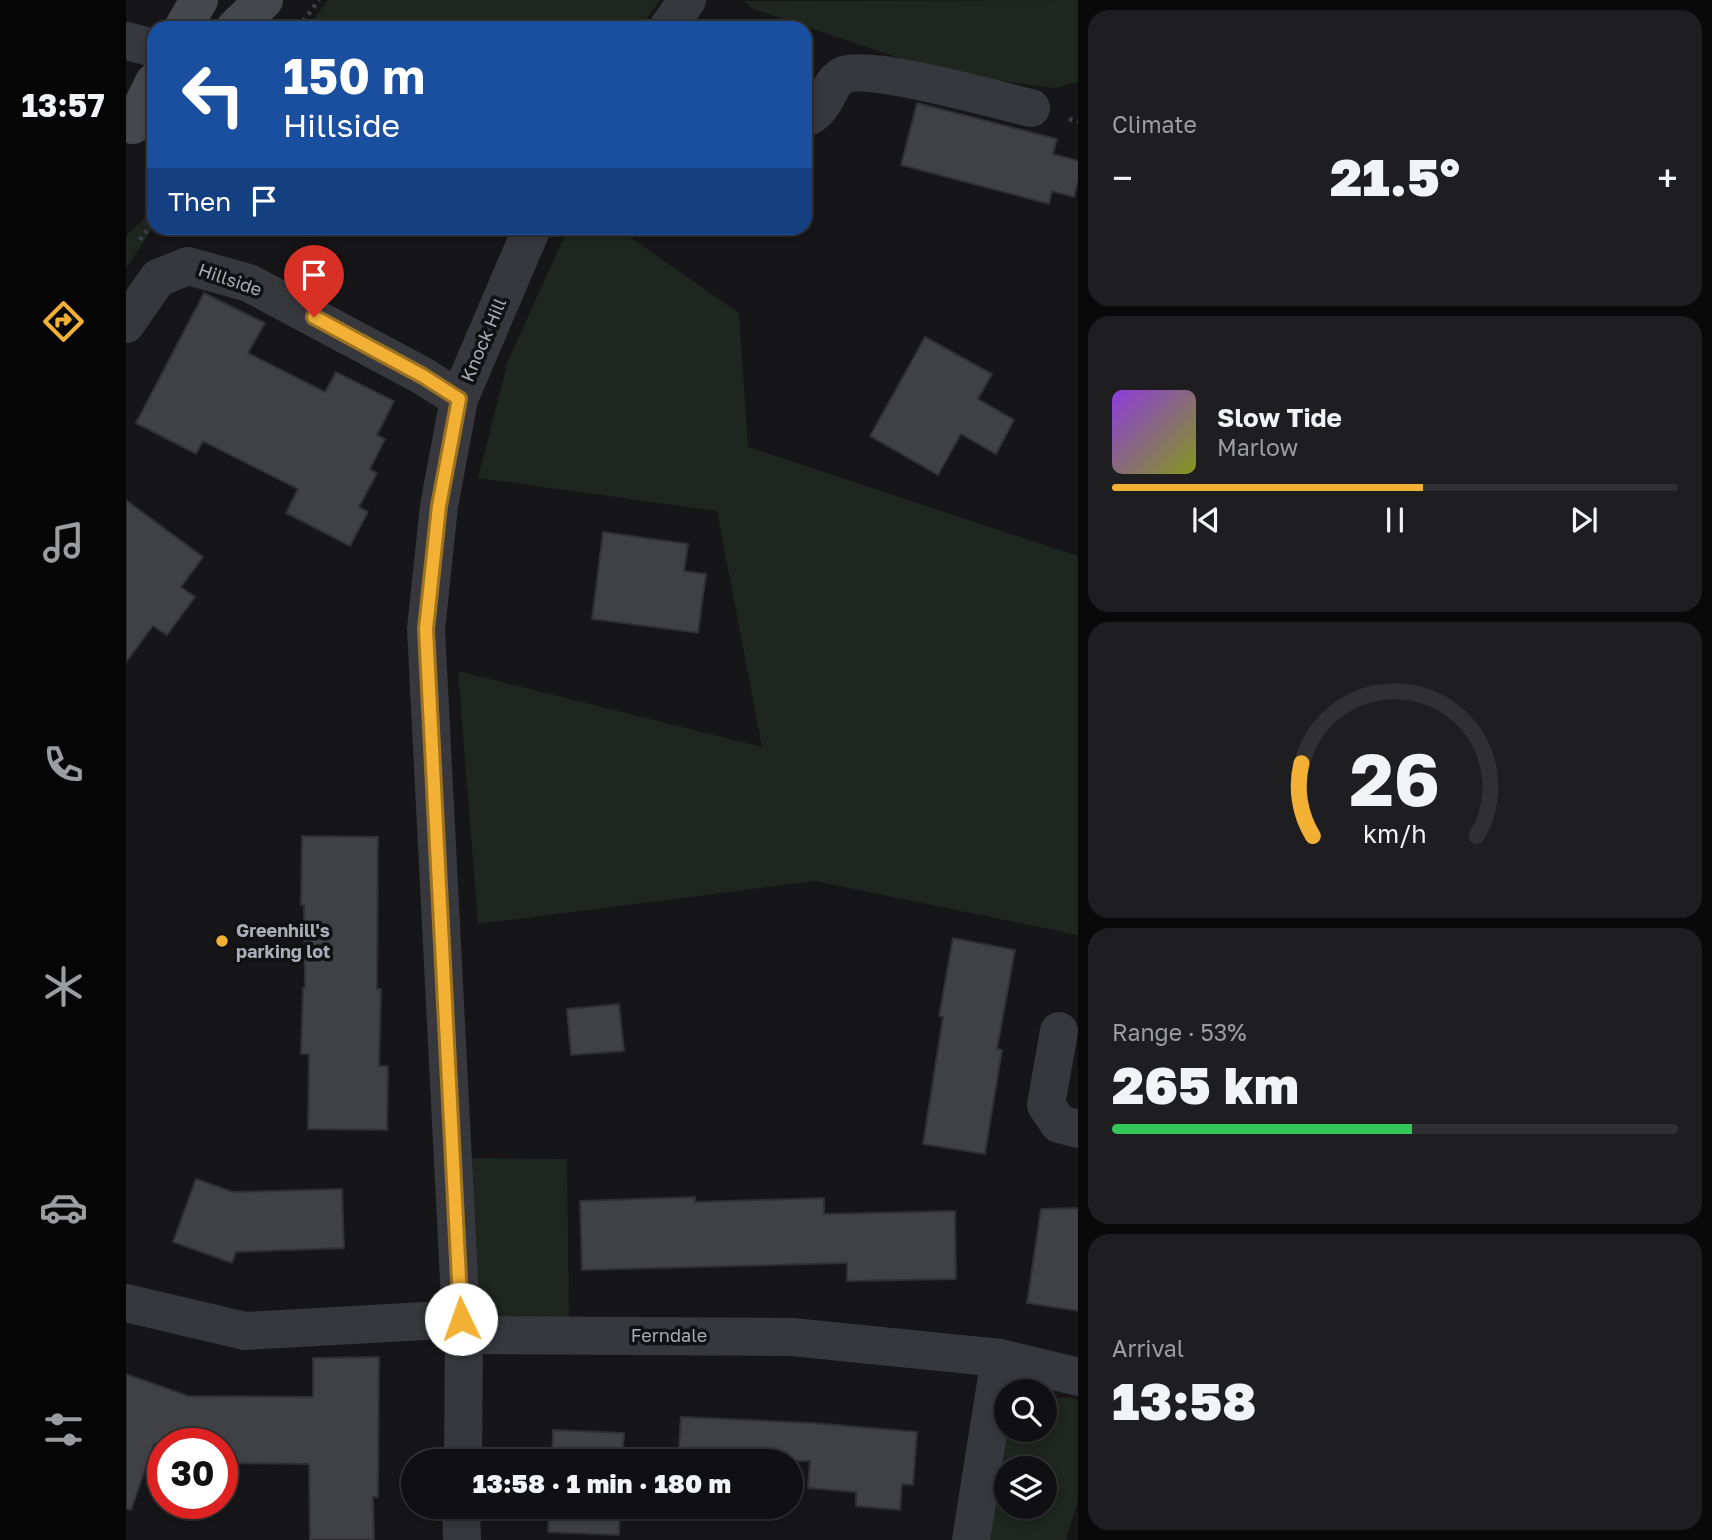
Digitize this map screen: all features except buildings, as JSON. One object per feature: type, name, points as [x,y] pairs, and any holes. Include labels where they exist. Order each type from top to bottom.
[{"type":"main road","points":[[187,21],[199,0]]},
{"type":"main road","points":[[242,21],[264,0]]},
{"type":"main road","points":[[135,120],[147,96]]},
{"type":"street","points":[[673,21],[687,0]]},
{"type":"street","points":[[126,41],[147,46]]},
{"type":"street","points":[[812,116],[839,78],[847,74],[888,75],[1031,108]]},
{"type":"street","name":"Knock Hill","points":[[462,1327],[426,629],[439,506],[459,399],[529,235]]},
{"type":"street","name":"Hillside","points":[[126,324],[158,278],[188,266],[249,283],[423,376],[459,399]]},
{"type":"street","points":[[1059,1031],[1046,1105],[1059,1124],[1078,1129]]},
{"type":"street","name":"Ferndale","points":[[126,1303],[245,1331],[462,1327],[792,1337],[1000,1358],[1078,1377]]},
{"type":"street","points":[[462,1327],[463,1449]]},
{"type":"street","points":[[971,1540],[1000,1358]]},
{"type":"street","points":[[461,1519],[462,1540]]},
{"type":"path","points":[[303,21],[319,0]]},
{"type":"shaded area","points":[[328,0],[660,0],[645,21],[312,21]]},
{"type":"shaded area","points":[[1078,0],[1078,82],[1055,88],[947,74],[812,29],[812,21],[789,21],[753,9],[744,1]]},
{"type":"shaded area","points":[[147,216],[148,235],[126,268],[126,236]]},
{"type":"shaded area","points":[[565,235],[627,235],[739,313],[748,447],[1078,556],[1078,935],[815,881],[478,924],[458,671],[762,747],[717,511],[478,478],[508,361]]},
{"type":"shaded area","points":[[467,1158],[567,1159],[569,1317],[506,1325],[478,1307]]},
{"type":"shaded area","points":[[1068,1397],[1078,1400],[1078,1500],[1066,1540],[987,1540],[994,1499],[994,1519],[1057,1519],[1057,1456],[1002,1456],[1004,1442],[1057,1442],[1057,1398]]},
{"type":"place","name":"Greenhill's parking lot","points":[[222,941]]},
{"type":"route","points":[[314,317],[423,376],[459,399],[439,506],[426,629],[461,1319]]}]
